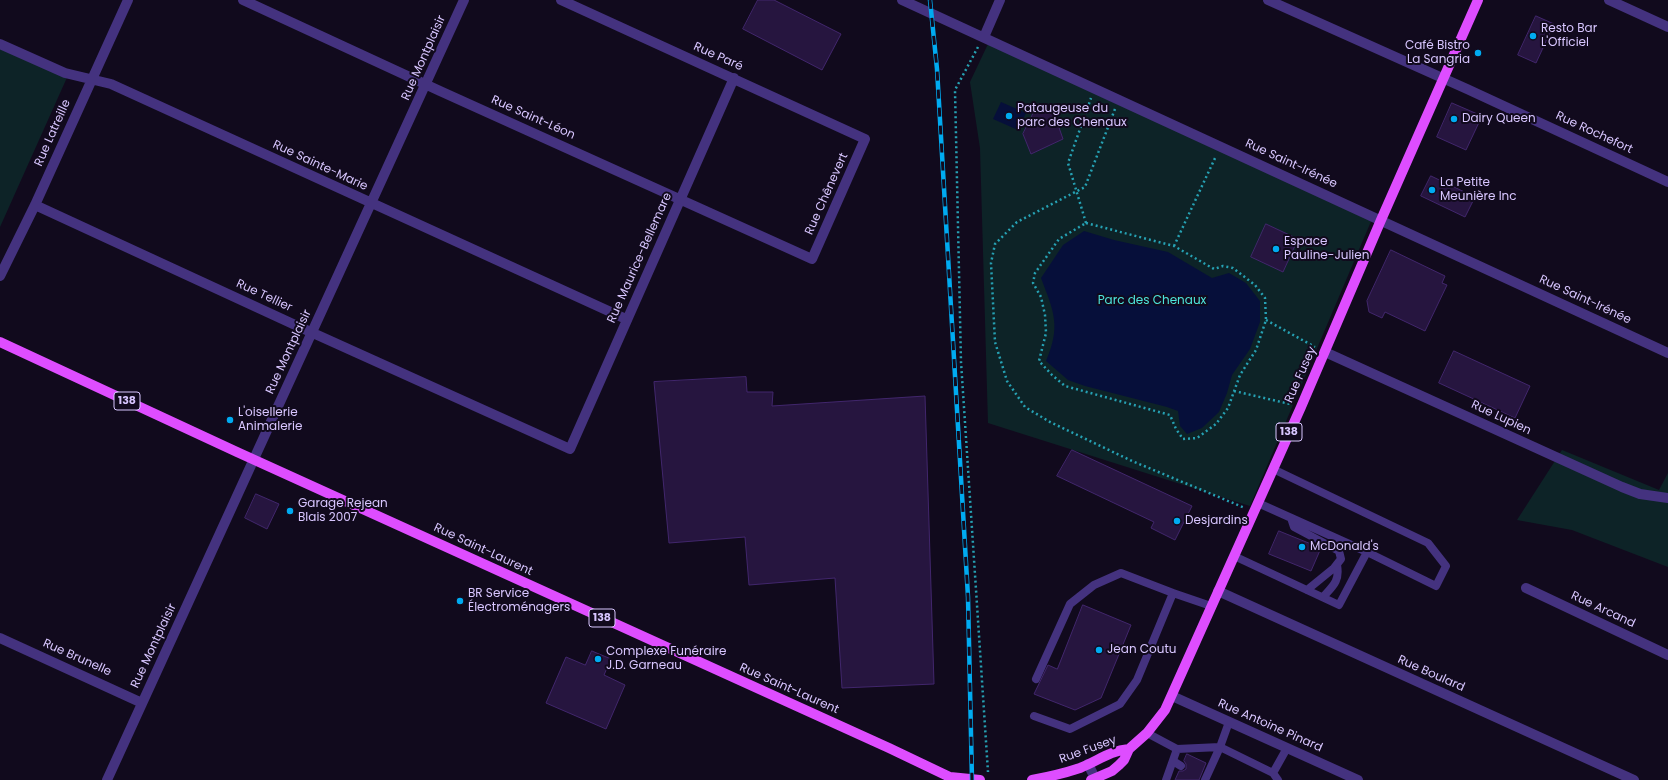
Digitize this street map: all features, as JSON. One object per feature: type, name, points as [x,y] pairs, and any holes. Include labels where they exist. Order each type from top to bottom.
[{"type":"main road","name":"Rue Fusey","points":[[1094,779],[1119,765],[1124,760],[1129,749],[1148,733],[1172,696],[1301,407],[1381,220],[1478,0]]},
{"type":"main road","name":"Rue Saint-Laurent","points":[[0,342],[953,778]]},
{"type":"main road","name":"Rue Fusey","points":[[1032,780],[1062,773],[1088,764],[1111,753],[1129,749]]},
{"type":"main road","name":"138","points":[[953,778],[980,780]]},
{"type":"street","name":"Rue Latreille","points":[[0,276],[35,205],[128,0]]},
{"type":"street","name":"Rue Saint-Léon","points":[[243,0],[812,259]]},
{"type":"street","name":"Rue Montplaisir","points":[[107,780],[464,0]]},
{"type":"street","name":"Rue Paré","points":[[561,0],[865,139]]},
{"type":"street","name":"Rue Saint-Irénée","points":[[902,0],[1668,353]]},
{"type":"street","points":[[984,37],[1000,0]]},
{"type":"street","name":"Rue Rochefort","points":[[1268,0],[1443,78],[1668,182]]},
{"type":"street","points":[[1609,0],[1668,27]]},
{"type":"street","name":"Rue Sainte-Marie","points":[[0,44],[64,73],[110,84],[626,319]]},
{"type":"street","name":"Rue Maurice-Bellemare","points":[[570,449],[626,319],[734,78]]},
{"type":"street","name":"Rue Chênevert","points":[[812,259],[865,139]]},
{"type":"street","name":"Rue Tellier","points":[[35,205],[312,333],[570,449]]},
{"type":"street","name":"Rue Lupien","points":[[1325,352],[1622,487],[1640,494],[1668,498]]},
{"type":"street","name":"Rue Arcand","points":[[1526,588],[1668,655]]},
{"type":"street","name":"Rue Boulard","points":[[1218,591],[1612,776],[1634,780]]},
{"type":"street","name":"Rue Brunelle","points":[[0,638],[142,703]]},
{"type":"street","name":"Rue Antoine Pinard","points":[[1172,696],[1358,780]]},
{"type":"street","points":[[1088,764],[1094,779]]},
{"type":"lane","points":[[1256,508],[1291,518],[1367,552],[1436,586],[1446,566],[1428,543],[1273,469]]},
{"type":"lane","points":[[1291,518],[1294,527],[1339,551],[1341,559],[1337,565],[1322,579],[1307,590]]},
{"type":"lane","points":[[1234,556],[1339,605],[1367,552]]},
{"type":"lane","points":[[1322,597],[1337,579],[1339,574],[1337,565]]},
{"type":"lane","points":[[1036,679],[1070,604],[1094,585],[1121,573],[1211,606]]},
{"type":"lane","points":[[1034,716],[1070,729],[1120,704],[1137,680],[1173,593]]},
{"type":"lane","points":[[1203,779],[1220,747],[1229,722]]},
{"type":"lane","points":[[1148,733],[1177,749],[1220,747],[1275,777],[1287,748]]},
{"type":"lane","points":[[1166,780],[1177,749]]},
{"type":"lane","points":[[1173,761],[1181,766]]},
{"type":"path","points":[[984,37],[955,90],[961,362],[988,780]]},
{"type":"path","points":[[1086,223],[1068,163],[1094,88]]},
{"type":"path","points":[[1119,99],[1085,187],[1017,222],[995,244],[991,263],[994,342],[1007,381],[1025,407],[1050,422],[1132,461],[1256,508]]},
{"type":"path","points":[[1174,246],[1220,146]]},
{"type":"path","points":[[1086,223],[1174,246],[1214,269],[1223,266],[1233,268],[1255,285],[1264,298],[1266,320],[1256,350],[1240,375],[1228,408],[1216,424],[1197,438],[1183,439],[1176,429],[1170,415],[1065,386],[1039,361],[1046,333],[1044,309],[1041,297],[1033,283],[1036,273],[1059,239],[1086,223]]},
{"type":"path","points":[[1266,320],[1325,352]]},
{"type":"path","points":[[1234,391],[1301,407]]},
{"type":"green space","points":[[0,43],[69,73],[0,227]]},
{"type":"green space","name":"Parc des Chenaux","points":[[988,44],[1372,219],[1250,506],[988,423],[980,148],[970,82]]},
{"type":"green space","points":[[1562,450],[1659,490],[1668,473],[1668,567],[1572,530],[1517,520]]},
{"type":"shaded area","name":"Pataugeuse du parc des Chenaux","points":[[1001,102],[1026,113],[1018,130],[993,119]]},
{"type":"shaded area","points":[[1084,231],[1114,240],[1168,252],[1212,278],[1229,273],[1246,283],[1260,301],[1260,322],[1250,349],[1232,375],[1227,393],[1219,412],[1202,428],[1187,434],[1180,426],[1178,411],[1068,380],[1046,361],[1051,349],[1054,319],[1041,278],[1063,245]]},
{"type":"building","points":[[758,0],[774,0],[841,34],[822,70],[743,29]]},
{"type":"building","points":[[1536,16],[1554,24],[1536,63],[1518,55]]},
{"type":"building","points":[[1452,103],[1482,116],[1466,150],[1437,137]]},
{"type":"building","points":[[1038,104],[1057,108],[1056,119],[1063,139],[1031,154],[1023,134]]},
{"type":"building","points":[[1431,176],[1475,197],[1465,217],[1421,196]]},
{"type":"building","points":[[1266,224],[1298,239],[1283,272],[1251,257]]},
{"type":"building","points":[[1391,250],[1445,276],[1442,283],[1447,285],[1425,331],[1385,312],[1382,318],[1369,312],[1367,301]]},
{"type":"building","points":[[1454,351],[1530,386],[1515,418],[1439,383]]},
{"type":"building","points":[[746,377],[747,392],[773,392],[772,406],[925,396],[934,684],[842,688],[835,578],[749,585],[745,537],[669,543],[654,382]]},
{"type":"building","points":[[1072,450],[1192,506],[1175,540],[1151,528],[1154,522],[1057,476]]},
{"type":"building","points":[[256,494],[279,504],[267,529],[245,518]]},
{"type":"building","points":[[1279,531],[1321,548],[1311,571],[1269,554]]},
{"type":"building","points":[[1083,605],[1131,625],[1101,698],[1075,710],[1034,694],[1048,665],[1057,669]]},
{"type":"building","points":[[592,651],[611,659],[604,675],[625,685],[606,729],[546,703],[566,657],[585,665]]},
{"type":"building","points":[[1187,754],[1206,763],[1199,780],[1175,780],[1179,771],[1186,769],[1186,764],[1184,761]]},
{"type":"railway","points":[[930,0],[937,69],[968,597],[972,780]]},
{"type":"place","name":"Resto Bar L'Officiel","points":[[1533,36]]},
{"type":"place","name":"Café Bistro La Sangria","points":[[1478,53]]},
{"type":"place","name":"Pataugeuse du parc des Chenaux","points":[[1009,116]]},
{"type":"place","name":"Dairy Queen","points":[[1454,119]]},
{"type":"place","name":"La Petite Meunière Inc","points":[[1432,190]]},
{"type":"place","name":"Espace Pauline-Julien","points":[[1276,249]]},
{"type":"place","name":"L'oisellerie Animalerie","points":[[230,420]]},
{"type":"place","name":"Garage Rejean Blais 2007","points":[[290,511]]},
{"type":"place","name":"Desjardins","points":[[1177,521]]},
{"type":"place","name":"McDonald's","points":[[1302,547]]},
{"type":"place","name":"BR Service Électroménagers","points":[[460,601]]},
{"type":"place","name":"Jean Coutu","points":[[1099,650]]},
{"type":"place","name":"Complexe Funéraire J.D. Garneau","points":[[598,659]]}]
